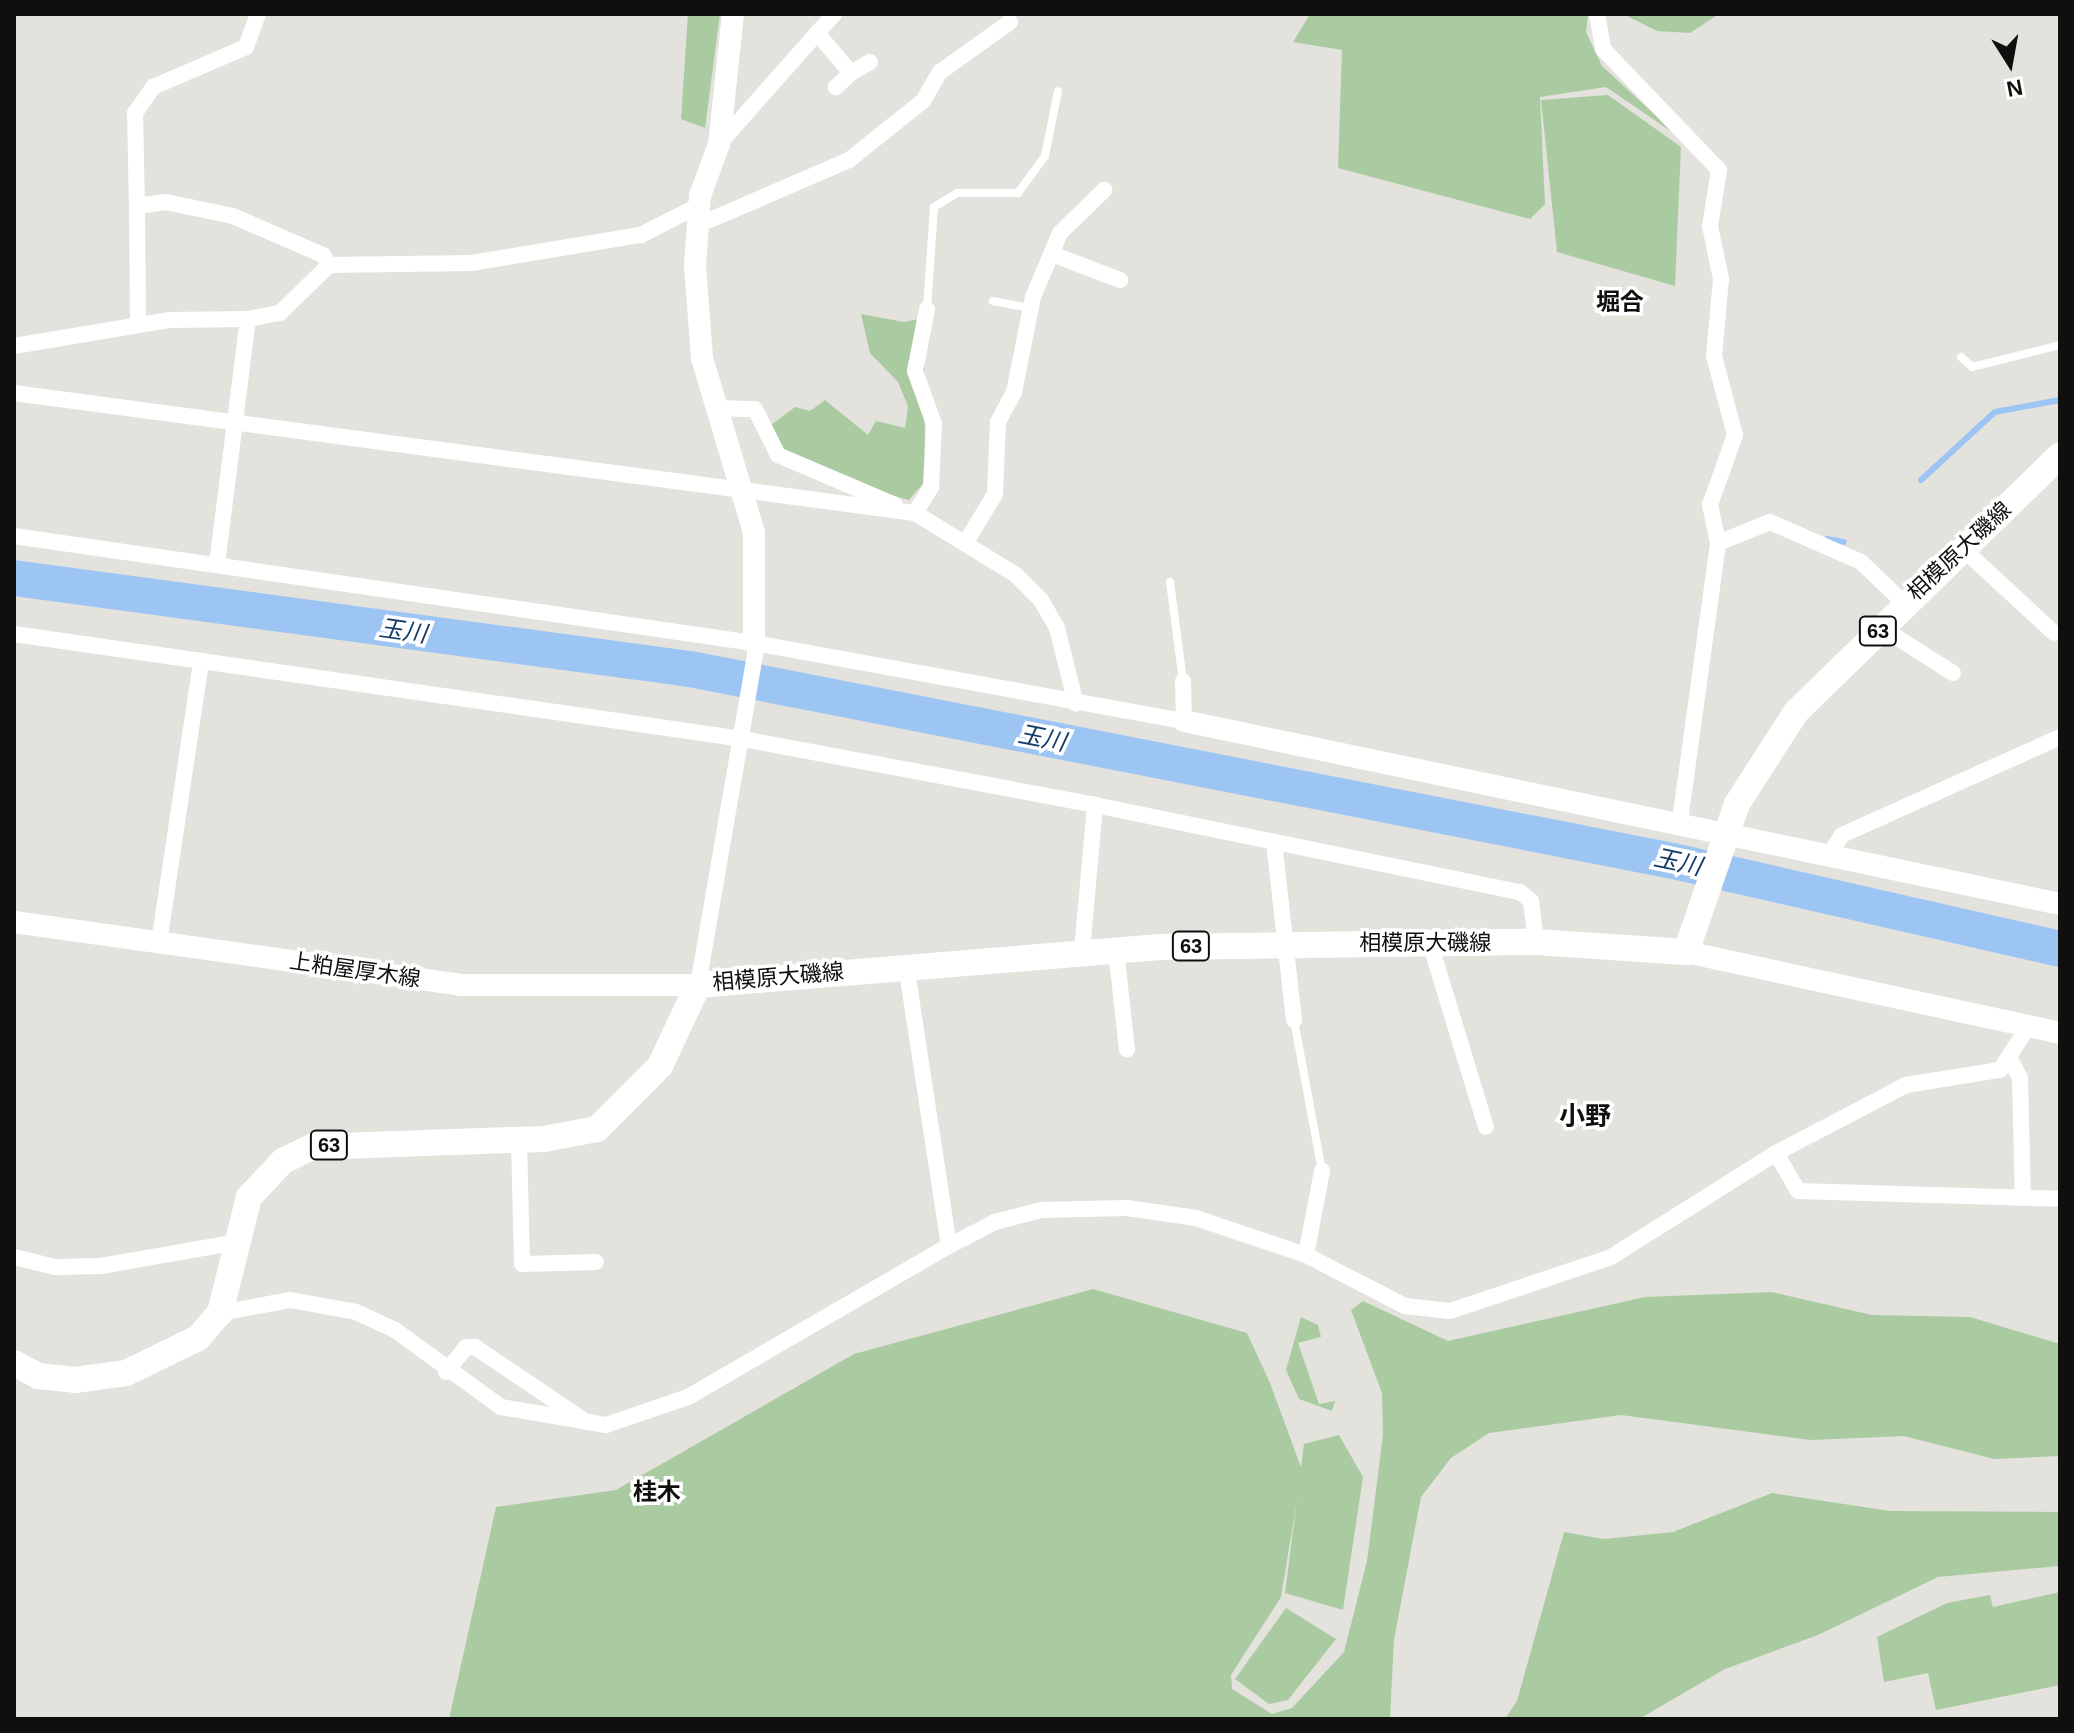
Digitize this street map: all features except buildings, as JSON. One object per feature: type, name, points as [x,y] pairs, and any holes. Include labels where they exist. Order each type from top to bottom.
[{"type":"main road","name":"相模原大磯線","points":[[1726,836],[1759,763],[1796,712],[1904,603],[2057,464]]},
{"type":"main road","name":"63","points":[[1690,941],[1726,836]]},
{"type":"main road","name":"相模原大磯線","points":[[220,1313],[233,1243],[263,1177],[312,1147],[519,1140],[577,1134],[614,1120],[668,1054],[698,985],[1082,951],[1280,944],[1690,941]]},
{"type":"main road","points":[[14,1363],[38,1376],[75,1380],[126,1373],[171,1357],[220,1313]]},
{"type":"street","points":[[138,324],[135,113],[142,98],[246,47],[258,14]]},
{"type":"street","points":[[698,985],[715,855],[744,736],[755,646],[754,532],[744,489],[702,358],[697,216],[719,144],[733,14]]},
{"type":"street","points":[[719,144],[834,14]]},
{"type":"street","points":[[1597,14],[1603,49],[1719,170],[1710,226],[1721,279],[1714,356],[1735,435],[1710,505],[1718,543],[1680,821]]},
{"type":"street","points":[[14,346],[138,324],[248,319],[280,313],[329,265],[471,263],[641,235],[849,160],[923,101],[940,72],[1010,22]]},
{"type":"street","points":[[817,33],[851,73]]},
{"type":"street","points":[[836,87],[870,62]]},
{"type":"street","points":[[966,542],[995,494],[998,422],[1014,392],[1030,308],[1060,233],[1104,190]]},
{"type":"street","points":[[137,206],[166,202],[233,216],[323,255],[329,265]]},
{"type":"street","points":[[1052,254],[1120,280]]},
{"type":"street","points":[[915,513],[931,487],[933,456],[933,414],[915,371],[927,309]]},
{"type":"street","points":[[217,564],[248,319]]},
{"type":"street","points":[[14,393],[915,513],[966,542],[1041,600],[1057,628],[1076,704]]},
{"type":"street","points":[[717,408],[755,409],[778,455],[891,499],[897,509]]},
{"type":"street","points":[[1718,543],[1770,522],[1861,562],[1904,603]]},
{"type":"street","points":[[14,536],[755,646],[1184,721],[1680,821],[1726,836],[1830,854],[2060,904]]},
{"type":"street","points":[[1962,548],[2057,635]]},
{"type":"street","points":[[1882,628],[1953,673]]},
{"type":"street","points":[[14,634],[744,736],[1095,805],[1520,892],[1531,901],[1536,942]]},
{"type":"street","points":[[159,943],[201,661]]},
{"type":"street","points":[[1183,681],[1184,721]]},
{"type":"street","points":[[1830,854],[1842,835],[2060,737]]},
{"type":"street","points":[[1082,951],[1095,805]]},
{"type":"street","points":[[1274,842],[1280,944],[1294,1020]]},
{"type":"street","name":"上粕屋厚木線","points":[[14,922],[460,985],[698,985]]},
{"type":"street","points":[[1690,941],[2060,1033]]},
{"type":"street","points":[[1430,943],[1486,1127]]},
{"type":"street","points":[[1116,950],[1127,1049]]},
{"type":"street","points":[[906,965],[949,1246]]},
{"type":"street","points":[[220,1313],[290,1300],[325,1304],[395,1330],[446,1372],[501,1407],[587,1423],[643,1416],[688,1397],[949,1246],[995,1222],[1041,1210],[1127,1208],[1196,1218],[1306,1255],[1405,1306],[1461,1308],[1611,1257],[1776,1153],[1906,1085],[1982,1076],[2011,1061],[2028,1027]]},
{"type":"street","points":[[2011,1061],[2020,1078],[2023,1198]]},
{"type":"street","points":[[519,1140],[522,1264],[596,1262]]},
{"type":"street","points":[[1776,1153],[1798,1191],[2060,1199]]},
{"type":"street","points":[[1306,1255],[1322,1171]]},
{"type":"street","points":[[14,1257],[55,1267],[101,1266],[233,1243]]},
{"type":"street","points":[[446,1372],[466,1347],[475,1347],[587,1423]]},
{"type":"lane","points":[[927,309],[934,207],[957,193],[1018,193],[1045,156],[1058,91]]},
{"type":"lane","points":[[993,301],[1030,308]]},
{"type":"lane","points":[[1961,357],[1972,367],[2060,345]]},
{"type":"lane","points":[[1170,582],[1183,681]]},
{"type":"lane","points":[[1294,1020],[1322,1171]]},
{"type":"green space","points":[[688,14],[720,14],[705,128],[681,119]]},
{"type":"green space","points":[[1310,14],[1588,14],[1586,32],[1602,66],[1678,136],[1606,87],[1540,97],[1545,204],[1530,219],[1338,168],[1342,50],[1293,42]]},
{"type":"green space","points":[[1623,14],[1719,14],[1690,33],[1657,31]]},
{"type":"green space","points":[[1608,95],[1681,147],[1675,286],[1557,252],[1541,100]]},
{"type":"green space","points":[[861,314],[904,322],[924,318],[925,481],[909,500],[780,464],[771,425],[795,407],[810,411],[825,400],[868,435],[876,421],[905,428],[908,406],[898,382],[870,353]]},
{"type":"green space","points":[[1093,1289],[1247,1333],[1270,1383],[1302,1470],[1281,1597],[1231,1675],[1232,1689],[1272,1714],[1292,1708],[1344,1652],[1367,1561],[1383,1435],[1382,1393],[1351,1310],[1363,1301],[1448,1341],[1645,1297],[1771,1292],[1872,1315],[1970,1317],[2060,1344],[2060,1456],[1994,1459],[1904,1436],[1811,1440],[1621,1415],[1489,1433],[1451,1458],[1421,1497],[1394,1640],[1390,1719],[449,1719],[496,1507],[616,1490],[854,1354]]},
{"type":"green space","points":[[1301,1317],[1318,1325],[1321,1337],[1298,1343],[1319,1404],[1335,1401],[1332,1411],[1299,1399],[1286,1370]]},
{"type":"green space","points":[[1339,1435],[1363,1477],[1343,1610],[1285,1593],[1304,1444]]},
{"type":"green space","points":[[1772,1493],[1890,1511],[2060,1512],[2060,1566],[1938,1577],[1818,1635],[1725,1669],[1639,1719],[1505,1719],[1517,1701],[1564,1532],[1604,1539],[1673,1532]]},
{"type":"green space","points":[[2060,1592],[2060,1685],[1936,1710],[1928,1673],[1884,1682],[1877,1637],[1947,1603],[1990,1595],[1993,1607]]},
{"type":"green space","points":[[1286,1608],[1336,1639],[1288,1700],[1269,1704],[1235,1679]]},
{"type":"waterway","points":[[1921,480],[1995,412],[2060,400]]},
{"type":"waterway","points":[[1827,539],[1844,542]]},
{"type":"waterway","name":"玉川","points":[[14,578],[690,669],[1673,861],[2060,949]]},
{"type":"district","name":"堀合","points":[[1620,302]]},
{"type":"district","name":"小野","points":[[1585,1117]]},
{"type":"district","name":"桂木","points":[[657,1492]]}]
